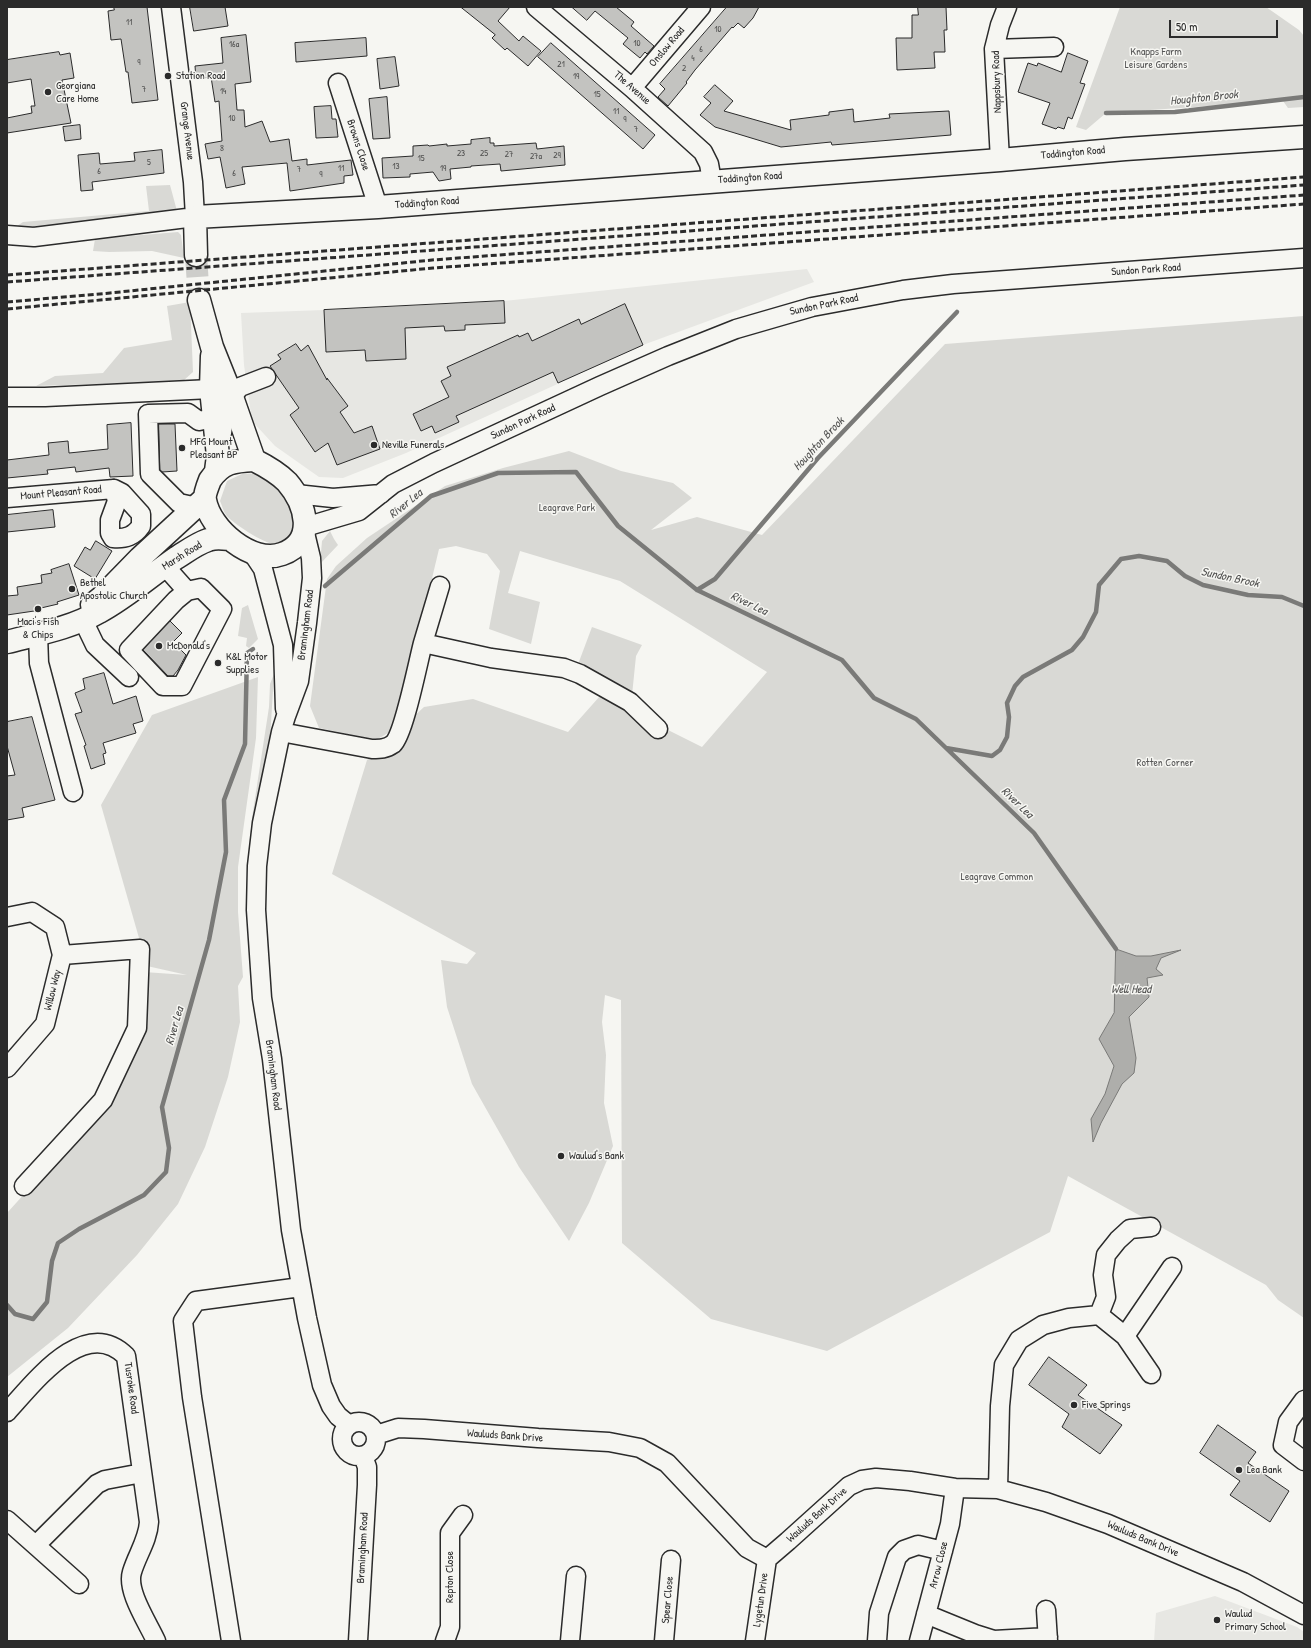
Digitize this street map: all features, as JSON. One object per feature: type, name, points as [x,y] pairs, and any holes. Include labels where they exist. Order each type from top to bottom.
[{"type":"main road","name":"Toddington Road","points":[[195,217],[378,207],[1000,160],[1125,149],[1304,137]]},
{"type":"main road","name":"Grange Avenue","points":[[195,217],[196,255]]},
{"type":"main road","points":[[199,300],[212,347],[232,397],[254,460]]},
{"type":"main road","points":[[212,347],[211,389],[217,463],[200,503],[216,525],[229,539],[251,551],[267,556],[279,555],[290,551],[299,543],[305,530],[303,510],[296,494],[274,470],[254,460],[238,461],[227,464],[217,463]]},
{"type":"main road","name":"Marsh Road","points":[[47,632],[79,615],[102,597],[151,547],[200,503]]},
{"type":"main road","name":"Marsh Road","points":[[7,642],[70,626],[84,620],[124,597],[169,564],[208,540],[216,538],[229,539]]},
{"type":"street","name":"Grange Avenue","points":[[171,7],[193,182],[195,217]]},
{"type":"street","name":"The Avenue","points":[[536,7],[632,88],[703,152],[709,164],[712,181]]},
{"type":"street","name":"Onslow Road","points":[[632,88],[701,7]]},
{"type":"street","name":"Nappsbury Road","points":[[1000,160],[994,49],[1000,25],[1007,7]]},
{"type":"street","points":[[994,49],[1054,46]]},
{"type":"street","name":"Browns Close","points":[[338,82],[378,207]]},
{"type":"street","points":[[7,235],[34,237],[195,217]]},
{"type":"street","name":"Sundon Park Road","points":[[305,530],[359,511],[393,484],[434,463],[654,362],[736,329],[812,306],[903,290],[953,284],[1304,258]]},
{"type":"street","points":[[217,463],[224,418],[224,406],[240,387],[266,377]]},
{"type":"street","points":[[7,397],[45,397],[211,389]]},
{"type":"street","points":[[200,503],[179,503],[150,474],[148,414],[188,413],[199,420],[213,418]]},
{"type":"street","name":"Mount Pleasant Road","points":[[7,498],[114,489]]},
{"type":"street","points":[[296,494],[333,498],[381,494]]},
{"type":"street","name":"Bramingham Road","points":[[305,530],[311,558],[312,578],[299,682],[283,724],[262,823],[257,866],[256,910],[262,998],[272,1067],[291,1230],[301,1287],[322,1385],[331,1406],[338,1416],[349,1426]]},
{"type":"street","name":"Bramingham Road","points":[[251,551],[263,569],[283,645],[283,724]]},
{"type":"street","points":[[169,564],[171,573],[187,591]]},
{"type":"street","points":[[283,724],[372,749],[384,749],[394,743],[398,736],[409,702],[423,643],[440,586]]},
{"type":"street","points":[[201,588],[222,609],[182,686],[163,686],[129,650],[176,600],[187,591],[201,588]]},
{"type":"street","points":[[84,620],[95,645],[130,677]]},
{"type":"street","points":[[47,632],[39,663],[73,792]]},
{"type":"street","points":[[423,643],[491,658],[564,668],[580,674],[630,702],[658,728]]},
{"type":"street","name":"Willow Way","points":[[7,917],[32,912],[55,927],[62,955],[45,1024],[7,1068]]},
{"type":"street","points":[[24,1186],[103,1100],[138,1028],[140,949],[62,955]]},
{"type":"street","points":[[1099,1315],[1106,1297],[1103,1274],[1106,1254],[1130,1229],[1151,1227]]},
{"type":"street","points":[[1125,1336],[1172,1267]]},
{"type":"street","points":[[231,1641],[192,1397],[184,1321],[196,1301],[301,1287]]},
{"type":"street","points":[[998,1489],[1000,1406],[1004,1365],[1019,1340],[1043,1325],[1069,1318],[1099,1315],[1125,1336],[1151,1374]]},
{"type":"street","name":"Tusroke Road","points":[[7,1412],[30,1387],[66,1353],[81,1345],[95,1342],[107,1343],[119,1348],[126,1356],[149,1522],[148,1529],[131,1573],[130,1586],[156,1641]]},
{"type":"street","points":[[1304,1400],[1288,1422],[1283,1444],[1304,1461]]},
{"type":"street","points":[[359,1422],[370,1426],[376,1435],[375,1446],[372,1450],[363,1456],[352,1454],[344,1446],[343,1435],[349,1426],[359,1422]]},
{"type":"street","name":"Wauluds Bank Drive","points":[[376,1435],[398,1428],[424,1429],[609,1442],[640,1448],[666,1463],[747,1548],[767,1559],[788,1542],[849,1486],[862,1480],[876,1478],[955,1488],[998,1489],[1046,1502],[1121,1530],[1243,1582],[1304,1615]]},
{"type":"street","name":"Bramingham Road","points":[[358,1641],[367,1479],[367,1467],[363,1456]]},
{"type":"street","points":[[36,1545],[97,1484],[106,1480],[142,1473]]},
{"type":"street","name":"Arrow Close","points":[[919,1641],[950,1524],[955,1488]]},
{"type":"street","name":"Repton Close","points":[[445,1641],[450,1627],[450,1534],[463,1515]]},
{"type":"street","points":[[7,1520],[79,1584]]},
{"type":"street","points":[[877,1641],[879,1613],[897,1557],[904,1550],[918,1545],[943,1551]]},
{"type":"street","name":"Lygetun Drive","points":[[755,1641],[767,1559]]},
{"type":"street","name":"Spear Close","points":[[664,1641],[671,1560]]},
{"type":"street","points":[[570,1641],[576,1576]]},
{"type":"street","points":[[926,1614],[994,1640],[1048,1639],[1046,1610]]},
{"type":"shaded area","points":[[807,269],[814,282],[643,345],[406,453],[343,478],[319,477],[275,446],[252,421],[244,365],[241,313],[504,301]]},
{"type":"shaded area","name":"Waulud Primary School","points":[[1215,1596],[1297,1627],[1304,1632],[1304,1641],[1154,1641],[1156,1613]]},
{"type":"green space","name":"Knapps Farm Leisure Gardens","points":[[1120,7],[1266,7],[1299,30],[1304,36],[1304,107],[1288,108],[1283,101],[1106,113],[1086,130],[1076,127]]},
{"type":"green space","points":[[170,185],[177,211],[31,229],[17,226],[23,222],[149,211],[146,186]]},
{"type":"green space","points":[[178,232],[181,235],[184,258],[152,251],[93,251],[95,239]]},
{"type":"green space","points":[[190,302],[193,372],[183,381],[36,386],[55,376],[103,373],[124,348],[172,340],[167,306]]},
{"type":"green space","name":"Leagrave Common","points":[[1304,316],[1304,1318],[1278,1300],[1266,1285],[1068,1176],[1050,1232],[827,1351],[711,1319],[622,1243],[621,1000],[605,995],[602,1022],[606,1055],[604,1103],[613,1146],[589,1203],[569,1241],[519,1167],[472,1084],[447,1007],[441,960],[467,964],[476,953],[332,874],[367,760],[424,707],[473,699],[568,732],[600,696],[702,747],[767,672],[620,581],[520,551],[508,593],[540,602],[531,644],[489,629],[500,571],[487,554],[456,546],[439,549],[397,725],[388,733],[376,740],[319,728],[310,706],[327,579],[336,566],[367,538],[445,486],[503,468],[569,451],[621,471],[673,483],[692,498],[651,530],[697,517],[762,535],[945,344]]},
{"type":"green space","points":[[259,473],[289,495],[294,504],[296,512],[295,526],[293,532],[283,542],[275,544],[271,543],[249,533],[229,519],[224,512],[220,501],[227,481],[242,474]]},
{"type":"green space","points":[[330,531],[338,545],[320,564],[322,541]]},
{"type":"green space","points":[[248,605],[258,639],[249,648],[246,646],[247,638],[238,636],[242,608]]},
{"type":"green space","points":[[592,627],[642,645],[636,656],[632,695],[577,667]]},
{"type":"green space","points":[[274,674],[270,739],[263,778],[252,976],[247,912],[248,858],[252,818],[269,707],[270,684]]},
{"type":"green space","points":[[258,677],[256,738],[238,867],[238,912],[243,977],[238,986],[240,1022],[228,1077],[205,1147],[178,1204],[137,1255],[68,1328],[7,1377],[7,1213],[92,1119],[114,1090],[144,972],[187,975],[147,966],[101,805],[152,715]]},
{"type":"water","name":"Well Head","points":[[1116,949],[1136,956],[1151,956],[1181,950],[1161,958],[1156,969],[1163,975],[1147,978],[1149,997],[1129,1017],[1136,1058],[1134,1073],[1122,1084],[1101,1123],[1093,1142],[1091,1119],[1105,1094],[1114,1066],[1099,1039],[1114,1013]]},
{"type":"building","points":[[114,7],[147,7],[158,100],[132,103],[128,72],[126,72],[121,39],[111,40],[108,11],[114,10]]},
{"type":"building","points":[[190,7],[225,7],[228,26],[194,31]]},
{"type":"building","points":[[461,7],[510,7],[498,21],[519,41],[523,36],[541,51],[528,66],[507,48],[505,50],[492,38],[495,35]]},
{"type":"building","points":[[572,7],[616,7],[634,22],[631,26],[654,46],[647,54],[645,52],[640,58],[623,44],[628,38],[595,11],[587,20]]},
{"type":"building","points":[[727,7],[759,7],[753,18],[744,28],[738,23],[733,28],[732,27],[695,70],[686,82],[687,83],[668,106],[658,97],[665,89],[660,84]]},
{"type":"building","points":[[918,7],[946,7],[947,30],[944,30],[945,52],[934,52],[935,68],[897,70],[896,38],[912,38],[912,15],[918,15]]},
{"type":"building","points":[[246,35],[251,82],[235,84],[237,110],[244,110],[245,127],[262,121],[270,142],[289,139],[292,161],[307,159],[307,165],[351,160],[353,175],[344,176],[344,183],[290,191],[287,163],[242,167],[245,184],[226,188],[220,157],[208,159],[205,144],[222,141],[219,101],[215,102],[211,77],[196,79],[195,66],[223,63],[221,38]]},
{"type":"building","points":[[366,38],[367,56],[296,62],[295,43]]},
{"type":"building","points":[[551,43],[655,135],[643,149],[538,57]]},
{"type":"building","name":"Georgiana Care Home","points":[[59,52],[60,55],[70,53],[74,78],[62,80],[71,123],[7,133],[7,118],[32,113],[31,106],[35,106],[31,79],[7,83],[7,60]]},
{"type":"building","points":[[1068,53],[1088,61],[1080,83],[1085,84],[1072,119],[1068,117],[1064,129],[1058,127],[1056,129],[1042,124],[1050,103],[1018,92],[1028,63],[1037,66],[1038,63],[1061,72]]},
{"type":"building","points":[[395,57],[399,86],[380,89],[377,59]]},
{"type":"building","points":[[715,85],[733,101],[724,111],[791,130],[790,120],[829,115],[829,112],[853,109],[854,122],[890,118],[889,114],[949,111],[951,135],[832,145],[831,142],[781,147],[715,127],[700,115],[711,103],[704,97]]},
{"type":"building","points":[[387,97],[390,138],[373,139],[369,99]]},
{"type":"building","points":[[331,106],[332,119],[336,119],[338,137],[316,138],[314,107]]},
{"type":"building","points":[[80,125],[81,139],[65,141],[63,127]]},
{"type":"building","points":[[490,138],[490,143],[494,143],[494,146],[536,143],[537,149],[564,146],[565,165],[501,171],[500,164],[471,166],[450,169],[451,179],[439,181],[433,172],[410,174],[410,177],[383,178],[382,158],[413,156],[413,146],[471,144],[471,140]]},
{"type":"building","points":[[162,150],[164,173],[92,182],[93,190],[81,191],[78,155],[99,153],[100,164],[135,161],[134,153]]},
{"type":"building","points":[[504,301],[505,323],[465,325],[465,330],[445,331],[444,326],[405,328],[406,359],[366,361],[365,350],[326,352],[324,310]]},
{"type":"building","points":[[625,304],[643,345],[558,383],[553,372],[456,416],[459,422],[435,433],[432,426],[421,431],[413,414],[449,397],[441,381],[451,376],[447,367],[518,335],[519,337],[528,333],[532,341],[579,319],[581,324]]},
{"type":"building","points":[[296,344],[301,351],[308,345],[327,380],[327,378],[348,406],[340,412],[354,433],[372,426],[380,449],[337,465],[328,443],[315,452],[290,415],[299,408],[270,366],[281,359],[278,355]]},
{"type":"building","points":[[131,423],[133,476],[110,477],[109,468],[76,472],[75,467],[47,470],[48,474],[7,478],[7,460],[49,455],[48,443],[68,441],[69,453],[108,449],[107,425]]},
{"type":"building","points":[[159,424],[175,424],[177,471],[162,472],[160,470]]},
{"type":"building","points":[[53,510],[55,527],[7,532],[7,515]]},
{"type":"building","points":[[96,541],[112,551],[95,579],[74,566],[85,547],[90,550]]},
{"type":"building","points":[[69,564],[79,595],[57,602],[58,604],[41,608],[41,610],[7,615],[7,596],[18,595],[17,587],[42,583],[41,575],[52,573],[51,570]]},
{"type":"building","name":"McDonald's","points":[[170,621],[182,633],[173,642],[186,655],[173,676],[168,676],[143,650]]},
{"type":"building","points":[[104,673],[113,704],[136,696],[143,721],[133,724],[136,733],[103,743],[106,753],[103,754],[105,764],[91,769],[84,746],[86,745],[75,714],[82,712],[75,693],[85,689],[83,679]]},
{"type":"building","points":[[32,717],[55,800],[22,808],[24,817],[7,820],[7,776],[15,775],[7,746],[7,722]]},
{"type":"building","name":"Five Springs","points":[[1049,1357],[1087,1385],[1078,1395],[1122,1425],[1100,1454],[1062,1427],[1069,1414],[1029,1385]]},
{"type":"building","name":"Lea Bank","points":[[1218,1425],[1256,1452],[1248,1463],[1289,1491],[1270,1522],[1230,1495],[1240,1481],[1200,1453]]},
{"type":"waterway","name":"Houghton Brook","points":[[1106,113],[1175,112],[1304,97]]},
{"type":"waterway","name":"Houghton Brook","points":[[697,590],[715,579],[818,458],[957,312]]},
{"type":"waterway","name":"River Lea","points":[[325,586],[431,496],[498,473],[576,472],[618,526],[697,590],[842,660],[874,698],[916,719],[1034,833],[1116,949]]},
{"type":"waterway","name":"Sundon Brook","points":[[946,748],[992,756],[1000,750],[1007,737],[1009,717],[1007,703],[1015,686],[1023,677],[1072,650],[1083,637],[1096,612],[1099,585],[1121,559],[1139,556],[1167,561],[1185,576],[1203,585],[1248,595],[1282,597],[1304,606]]},
{"type":"waterway","name":"River Lea","points":[[7,1305],[15,1314],[33,1319],[47,1302],[52,1261],[58,1243],[79,1229],[144,1195],[166,1172],[169,1148],[162,1107],[209,940],[226,852],[224,800],[245,744],[247,653],[253,649]]},
{"type":"tunnel","points":[[196,255],[199,300]]},
{"type":"railway","points":[[7,275],[1304,177]]},
{"type":"railway","points":[[7,282],[1304,185]]},
{"type":"railway","points":[[7,302],[432,260],[1304,195]]},
{"type":"railway","points":[[7,309],[433,268],[1304,204]]},
{"type":"place","name":"Station Road","points":[[168,76]]},
{"type":"place","name":"Georgiana Care Home","points":[[48,92]]},
{"type":"place","name":"Neville Funerals","points":[[374,445]]},
{"type":"place","name":"MFG Mount Pleasant BP","points":[[182,448]]},
{"type":"place","name":"Bethel Apostolic Church","points":[[72,589]]},
{"type":"place","name":"Maci's Fish & Chips","points":[[38,609]]},
{"type":"place","name":"McDonald's","points":[[159,646]]},
{"type":"place","name":"K&L Motor Supplies","points":[[218,663]]},
{"type":"place","name":"Waulud's Bank","points":[[561,1156]]},
{"type":"place","name":"Five Springs","points":[[1074,1405]]},
{"type":"place","name":"Lea Bank","points":[[1239,1470]]},
{"type":"place","name":"Waulud Primary School","points":[[1217,1620]]},
{"type":"park label","name":"Leagrave Park","points":[[567,508]]},
{"type":"park label","name":"Rotten Corner","points":[[1165,763]]}]
